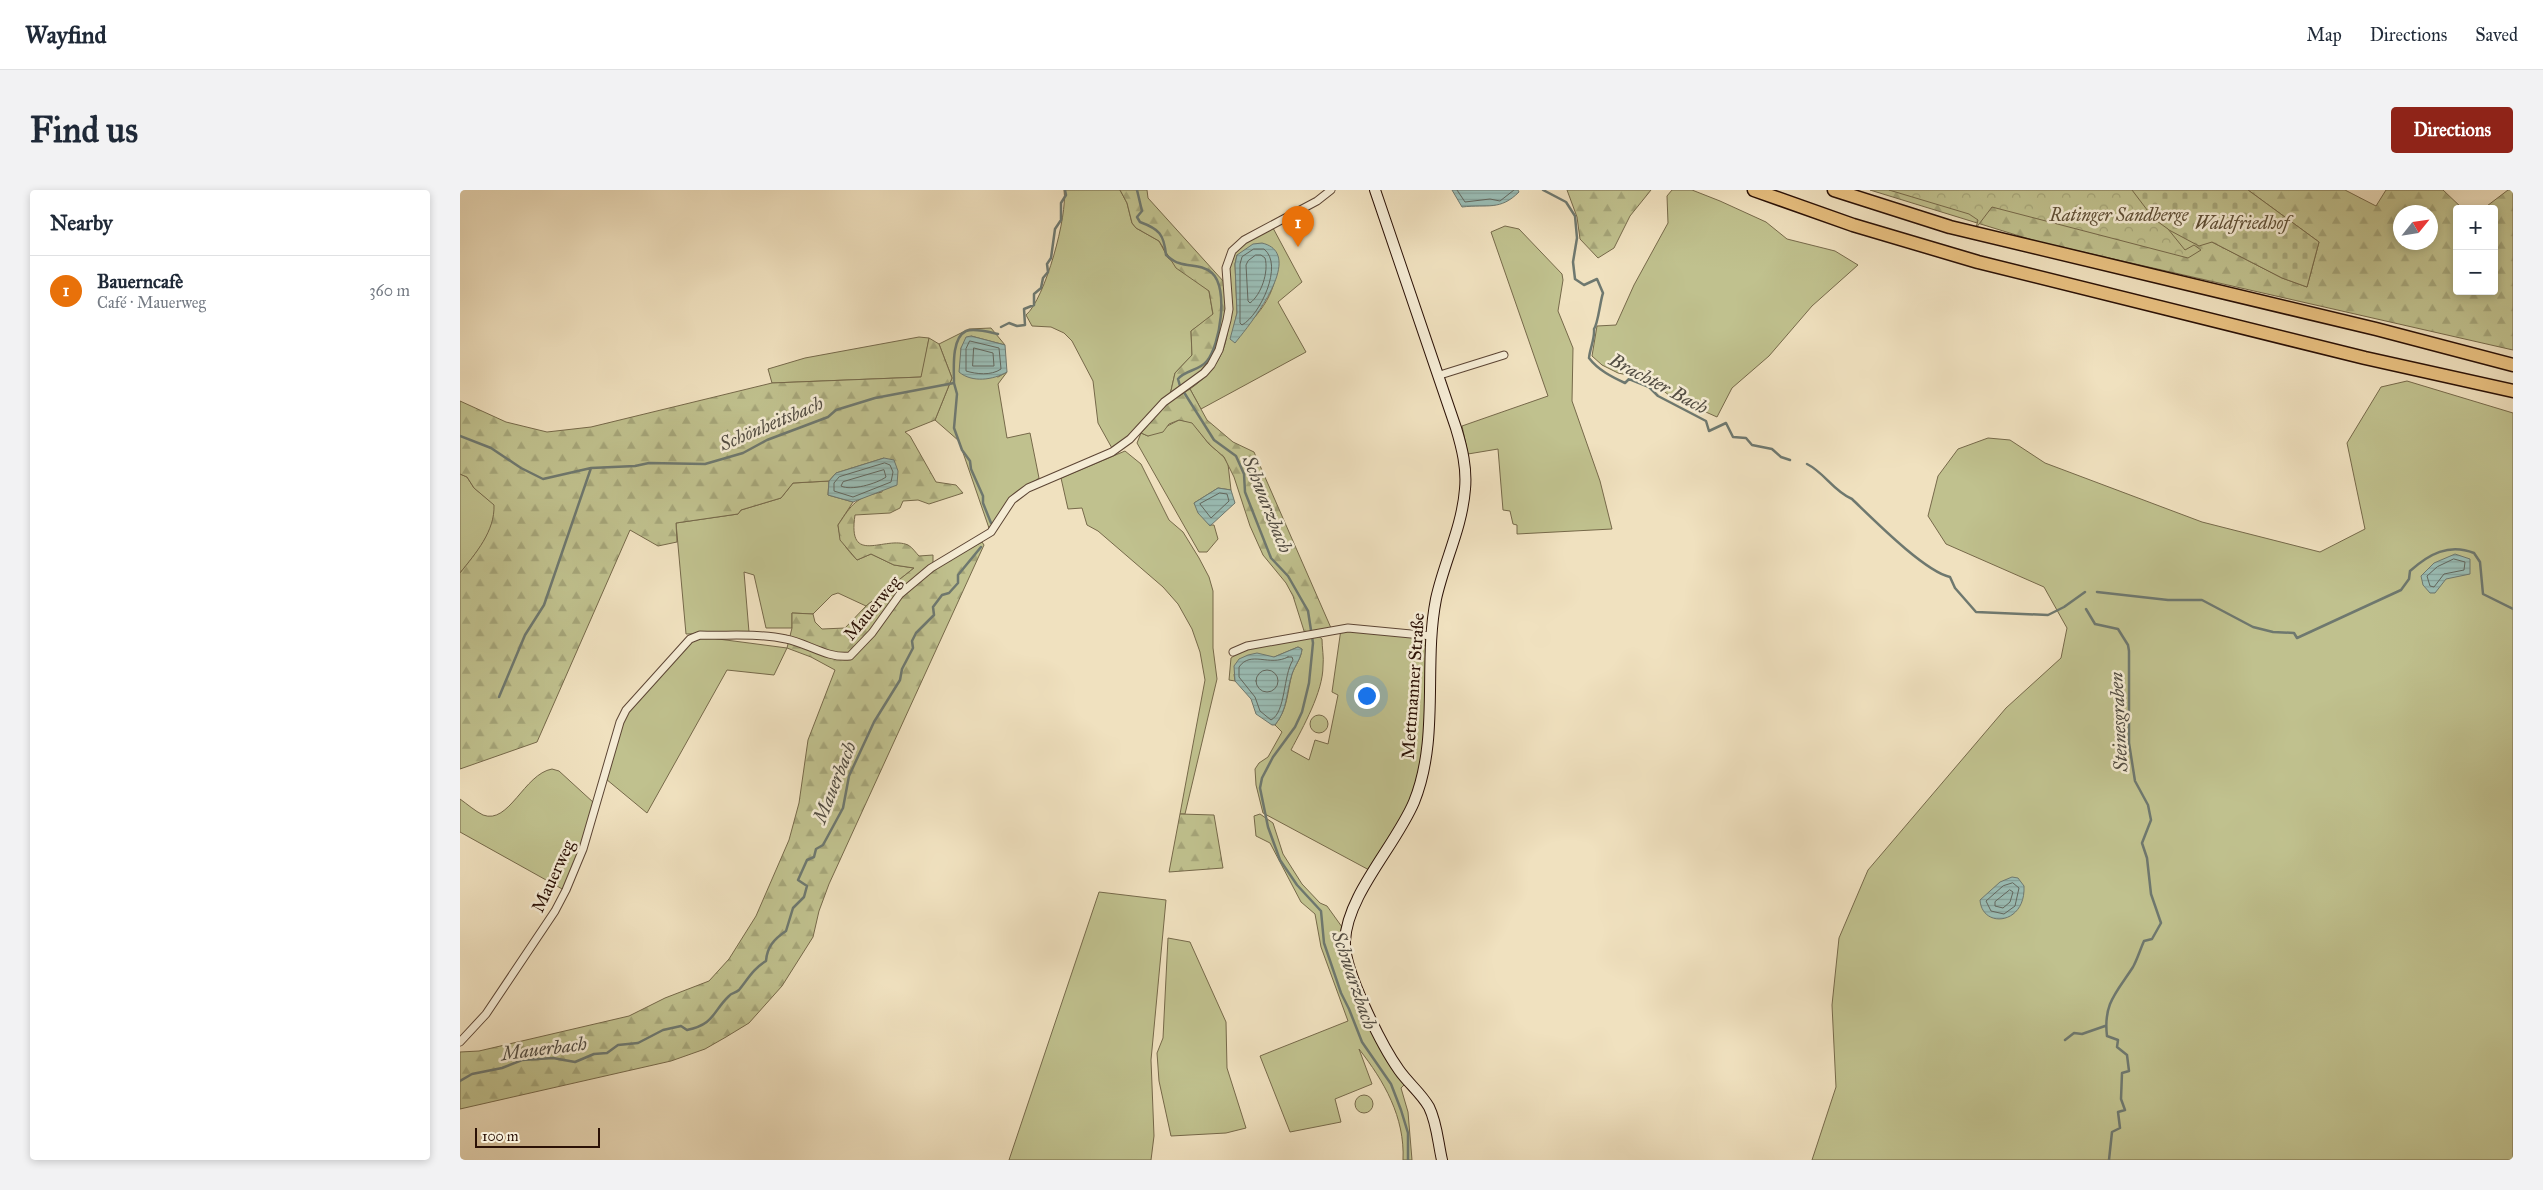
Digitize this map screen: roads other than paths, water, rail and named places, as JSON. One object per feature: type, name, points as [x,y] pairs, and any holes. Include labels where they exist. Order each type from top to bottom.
[{"type":"highway","points":[[1754,190],[1853,225],[1978,262],[2356,356],[2513,391]]},
{"type":"highway","points":[[1834,190],[1950,227],[2376,329],[2513,365]]},
{"type":"main road","name":"Mettmanner Straße","points":[[1375,190],[1440,375],[1462,446],[1466,480],[1456,535],[1436,600],[1432,636],[1428,732],[1419,786],[1408,815],[1355,905],[1347,928],[1344,945],[1351,974],[1385,1046],[1401,1073],[1430,1108],[1442,1160]]},
{"type":"street","name":"Mauerweg","points":[[460,1042],[486,1014],[555,912],[566,890],[583,849],[620,722],[626,710],[690,639],[700,635],[776,637],[808,645],[832,655],[850,656],[872,633],[900,594],[931,568],[991,532],[1012,500],[1028,488],[1112,452],[1130,438],[1159,407],[1211,366],[1222,342],[1229,309],[1226,268],[1232,251],[1244,240],[1317,201],[1332,190]]},
{"type":"street","points":[[1440,375],[1504,355]]},
{"type":"street","points":[[1233,652],[1247,646],[1317,632],[1365,628],[1432,636]]},
{"type":"water","points":[[1452,190],[1518,190],[1519,192],[1506,202],[1499,204],[1462,207]]},
{"type":"water","points":[[1262,243],[1275,250],[1279,261],[1277,275],[1271,291],[1235,343],[1230,339],[1237,313],[1235,264],[1237,255],[1253,244]]},
{"type":"water","points":[[971,336],[1005,345],[1007,372],[995,377],[976,379],[959,372],[961,348],[966,337]]},
{"type":"water","points":[[884,458],[894,460],[898,471],[897,485],[853,502],[828,495],[829,481],[836,473]]},
{"type":"water","points":[[1218,488],[1231,490],[1235,503],[1210,526],[1198,513],[1194,503]]},
{"type":"water","points":[[2455,554],[2470,559],[2470,574],[2446,579],[2435,593],[2430,593],[2423,585],[2421,576],[2434,563]]},
{"type":"water","points":[[1298,647],[1302,649],[1292,674],[1285,707],[1275,725],[1272,725],[1256,714],[1251,699],[1235,681],[1234,666],[1239,659],[1248,655],[1257,653],[1274,657]]},
{"type":"water","points":[[2012,877],[2018,878],[2024,886],[2023,899],[2018,909],[2004,919],[1995,919],[1988,916],[1980,900],[2000,882]]},
{"type":"waterway","name":"Schönheitsbach","points":[[1001,327],[1009,323],[1017,326],[1025,325],[1024,309],[1034,305],[1034,294],[1041,288],[1043,278],[1048,272],[1047,264],[1051,258],[1055,229],[1061,220],[1061,203],[1066,195],[1065,190]]},
{"type":"waterway","name":"Schwarzbach","points":[[1137,190],[1142,211],[1137,217],[1140,222],[1152,227],[1159,233],[1164,242],[1166,255],[1177,262],[1208,270],[1217,280],[1220,291],[1221,317],[1216,343],[1204,364],[1178,379],[1180,386],[1214,440],[1236,456],[1244,474],[1245,492],[1271,558],[1288,576],[1308,611],[1313,643],[1309,683],[1302,712],[1295,727],[1273,757],[1262,778],[1260,788],[1268,827],[1280,860],[1297,885],[1321,911],[1324,943],[1341,993],[1362,1042],[1391,1084],[1401,1110],[1408,1133],[1408,1160]]},
{"type":"waterway","name":"Brachter Bach","points":[[1543,190],[1566,202],[1575,216],[1577,238],[1573,262],[1575,279],[1584,285],[1597,279],[1603,293],[1589,358],[1606,373],[1615,378],[1625,383],[1629,379],[1649,387],[1658,396],[1706,421],[1709,431],[1726,423],[1733,437],[1746,438],[1752,445],[1772,449],[1781,457],[1790,460]]},
{"type":"waterway","name":"Schönheitsbach","points":[[460,436],[491,448],[521,468],[543,479],[591,468],[635,466],[649,463],[705,464],[743,453],[767,440],[828,417],[836,410],[875,398],[954,383],[954,355],[961,335],[966,331],[974,330],[998,334]]},
{"type":"waterway","name":"Mauerbach","points":[[954,383],[957,394],[954,428],[962,450],[970,461],[971,469],[983,496],[983,503],[991,523]]},
{"type":"waterway","name":"Brachter Bach","points":[[1807,464],[1819,472],[1845,496],[1852,499],[1913,555],[1939,573],[1950,577],[1955,588],[1976,612],[2048,615],[2064,607],[2085,592]]},
{"type":"waterway","points":[[499,697],[525,635],[544,605],[591,468]]},
{"type":"waterway","name":"Mauerbach","points":[[460,1081],[472,1074],[502,1068],[522,1060],[553,1058],[575,1062],[594,1054],[607,1053],[618,1045],[638,1043],[663,1030],[681,1026],[687,1030],[708,1021],[723,1002],[739,990],[754,971],[766,961],[772,944],[786,931],[793,908],[804,897],[807,886],[798,880],[807,860],[814,857],[816,849],[823,845],[843,808],[849,776],[874,722],[900,680],[902,669],[913,648],[912,641],[916,633],[934,615],[933,607],[942,595],[949,593],[958,583],[958,575],[981,547]]},
{"type":"waterway","name":"Brachter Bach","points":[[2097,592],[2168,600],[2202,600],[2253,627],[2273,632],[2294,633],[2297,638],[2401,590],[2409,579],[2410,571],[2417,565],[2432,555],[2456,549],[2474,553],[2480,562],[2483,594],[2513,609]]},
{"type":"waterway","name":"Steinesgraben","points":[[2086,609],[2095,624],[2118,629],[2128,645],[2129,743],[2135,781],[2148,805],[2151,820],[2142,843],[2147,858],[2151,894],[2161,923],[2152,939],[2144,941],[2133,967],[2112,999],[2107,1015],[2107,1036],[2118,1040],[2117,1047],[2127,1055],[2129,1071],[2122,1073],[2121,1099],[2125,1110],[2118,1112],[2120,1128],[2112,1132],[2109,1160]]},
{"type":"waterway","points":[[2065,1040],[2074,1033],[2082,1034],[2105,1026]]},
{"type":"place","name":"Bauerncafè","points":[[1298,247]]},
{"type":"park label","name":"Ratinger Sandberge","points":[[2119,215]]},
{"type":"park label","name":"Waldfriedhof","points":[[2242,223]]}]
